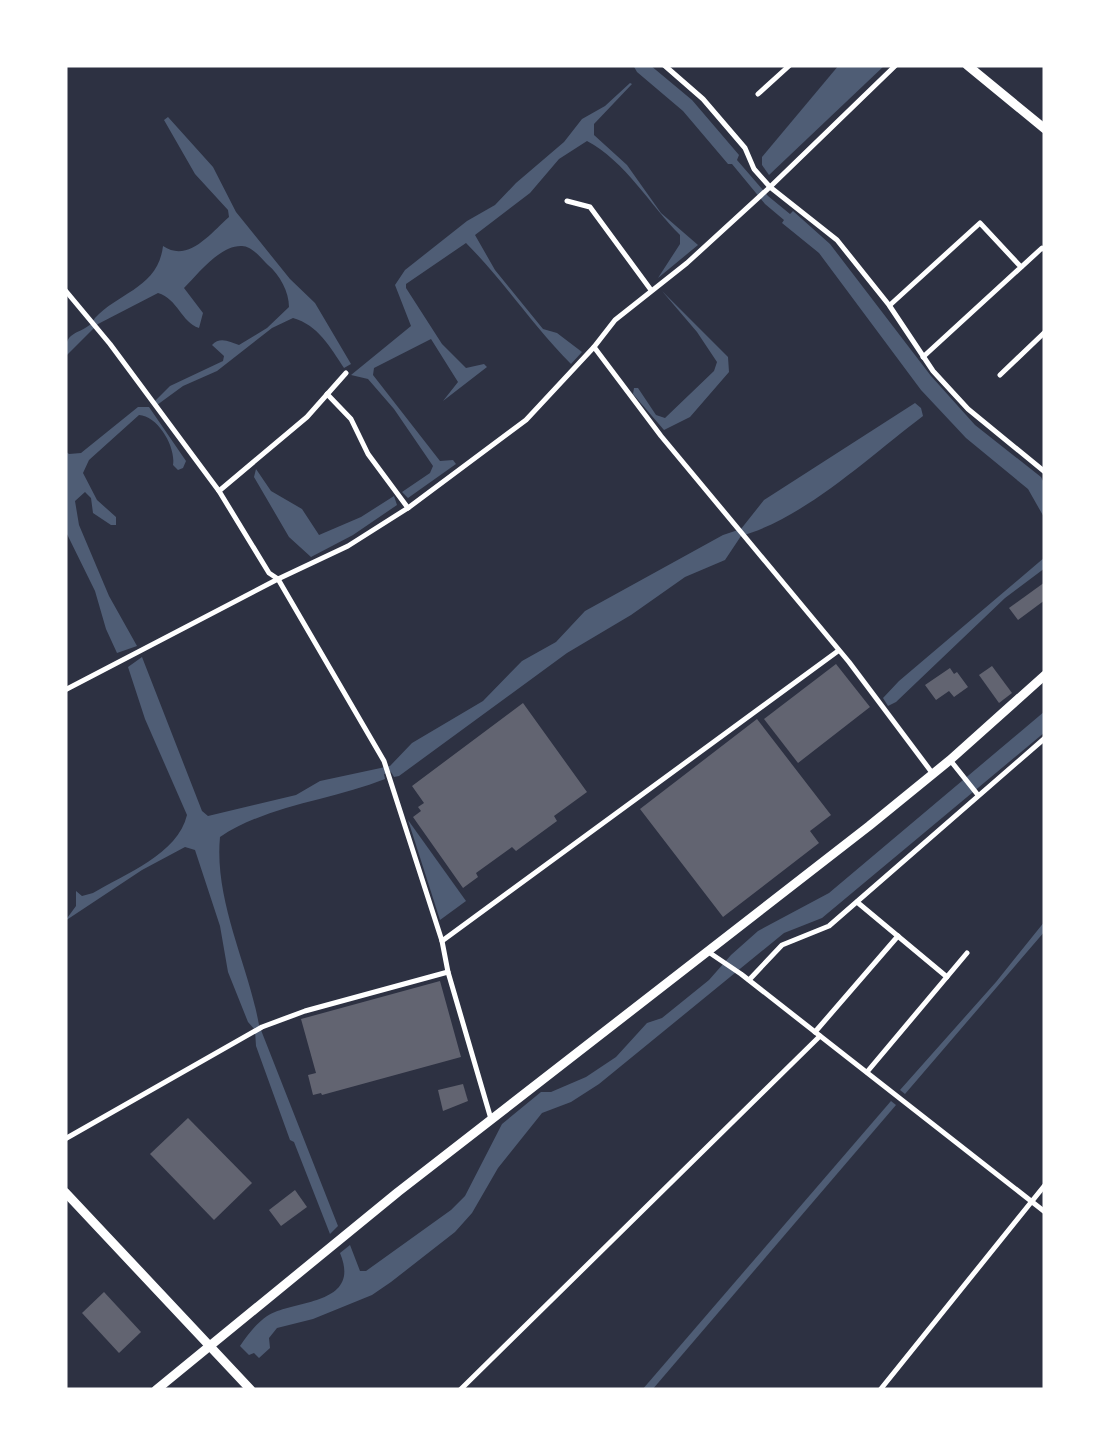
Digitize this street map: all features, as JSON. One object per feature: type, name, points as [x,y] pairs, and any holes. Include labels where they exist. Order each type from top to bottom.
[{"type":"main road","points":[[966,65],[1045,129]]},
{"type":"main road","points":[[156,1390],[410,1182],[950,760],[1045,675]]},
{"type":"main road","points":[[65,1192],[251,1390]]},
{"type":"street","points":[[664,65],[704,99],[745,148],[769,188],[837,240],[889,305],[923,357],[984,426],[1045,472]]},
{"type":"street","points":[[758,94],[790,65]]},
{"type":"street","points":[[65,690],[278,578],[348,546],[408,508],[526,420],[616,320],[769,188],[896,65]]},
{"type":"street","points":[[567,202],[590,207],[652,291]]},
{"type":"street","points":[[889,305],[980,223],[1021,267]]},
{"type":"street","points":[[923,357],[1042,248],[1045,250]]},
{"type":"street","points":[[65,290],[219,491],[269,573],[278,578],[384,761],[442,941],[491,1118]]},
{"type":"street","points":[[1000,374],[1045,332]]},
{"type":"street","points":[[594,348],[932,774]]},
{"type":"street","points":[[219,491],[307,417],[346,373]]},
{"type":"street","points":[[327,394],[351,419],[368,454],[408,508]]},
{"type":"street","points":[[442,941],[838,652]]},
{"type":"street","points":[[749,980],[782,945],[829,926],[1045,738]]},
{"type":"street","points":[[950,760],[978,795]]},
{"type":"street","points":[[857,902],[947,977]]},
{"type":"street","points":[[460,1390],[818,1034],[898,936]]},
{"type":"street","points":[[706,951],[749,980],[1045,1212]]},
{"type":"street","points":[[867,1072],[967,953]]},
{"type":"street","points":[[65,1139],[262,1027],[305,1010],[448,972]]},
{"type":"street","points":[[880,1390],[1045,1185]]},
{"type":"street","points":[[233,1390],[242,1381]]},
{"type":"water","points":[[633,65],[650,65],[692,100],[768,196],[790,214],[793,211],[830,244],[931,376],[975,425],[1041,477],[1045,485],[1045,519],[1028,489],[966,438],[921,390],[819,253],[782,223],[784,220],[765,204],[683,111]]},
{"type":"water","points":[[839,65],[885,65],[769,175],[762,157]]},
{"type":"water","points":[[630,83],[594,124],[594,135],[627,165],[661,213],[698,245],[658,278],[680,244],[680,235],[625,172],[587,141],[559,159],[530,193],[475,235],[495,270],[543,329],[557,333],[582,352],[571,364],[466,243],[406,284],[442,344],[466,368],[484,364],[487,367],[443,401],[458,382],[431,339],[374,368],[373,375],[440,461],[453,460],[456,464],[408,498],[402,492],[430,473],[433,466],[368,379],[351,375],[411,326],[395,285],[405,270],[467,221],[495,205],[564,142],[582,119],[605,106]]},
{"type":"water","points":[[168,117],[213,167],[236,212],[290,279],[315,303],[351,364],[344,368],[316,331],[293,318],[272,328],[217,371],[183,386],[157,405],[154,402],[170,386],[223,361],[224,356],[212,345],[215,342],[239,345],[267,328],[289,307],[286,290],[276,274],[253,250],[242,246],[218,255],[184,288],[203,313],[199,328],[158,293],[98,324],[65,357],[72,335],[92,324],[154,271],[163,246],[190,249],[229,217],[228,210],[195,174],[164,120]]},
{"type":"water","points":[[662,291],[728,357],[729,372],[690,417],[664,430],[633,394],[634,388],[638,388],[656,415],[665,418],[714,371],[717,362]]},
{"type":"water","points":[[915,403],[923,416],[813,501],[741,536],[725,560],[685,577],[567,653],[399,776],[384,774],[385,779],[257,818],[220,837],[222,885],[233,932],[259,1025],[338,1226],[330,1234],[290,1140],[256,1046],[255,1030],[228,972],[220,926],[195,850],[185,847],[142,870],[65,921],[76,906],[76,891],[82,896],[93,893],[149,862],[173,841],[187,815],[145,719],[128,667],[142,657],[202,811],[208,816],[296,795],[320,781],[390,766],[412,743],[483,701],[522,661],[556,642],[585,611],[723,535],[741,529],[764,500]]},
{"type":"water","points":[[138,407],[149,407],[186,461],[183,468],[178,470],[173,465],[172,450],[159,427],[139,415],[89,460],[83,473],[97,500],[116,517],[116,525],[93,513],[91,498],[85,492],[75,501],[79,525],[109,596],[137,646],[117,653],[95,591],[65,530],[65,451],[81,453]]},
{"type":"water","points":[[256,469],[271,491],[302,509],[319,535],[361,517],[394,496],[397,505],[311,557],[289,537],[254,477]]},
{"type":"water","points":[[1045,557],[1045,568],[1005,598],[888,706],[883,698],[899,681]]},
{"type":"water","points":[[1045,711],[1045,732],[822,918],[784,933],[599,1084],[571,1102],[542,1113],[498,1168],[472,1213],[455,1232],[372,1295],[313,1319],[277,1328],[269,1338],[270,1348],[259,1358],[240,1346],[255,1326],[270,1315],[336,1290],[343,1281],[340,1253],[350,1245],[360,1271],[366,1271],[451,1210],[465,1196],[502,1124],[541,1092],[551,1092],[586,1077],[616,1057],[647,1023],[662,1018],[709,980],[758,931],[829,893]]},
{"type":"water","points":[[408,820],[466,901],[440,920]]},
{"type":"water","points":[[1045,921],[1045,931],[905,1094],[900,1090],[996,982]]},
{"type":"water","points":[[891,1101],[896,1105],[652,1390],[642,1390]]},
{"type":"building","points":[[1045,582],[1045,600],[1018,620],[1009,608]]},
{"type":"building","points":[[836,664],[870,707],[798,763],[764,719]]},
{"type":"building","points":[[992,666],[1012,693],[999,703],[979,675]]},
{"type":"building","points":[[950,668],[968,687],[954,697],[949,691],[936,700],[925,685]]},
{"type":"building","points":[[523,703],[587,792],[554,816],[557,821],[516,851],[512,847],[476,873],[478,877],[463,888],[413,817],[424,803],[412,786]]},
{"type":"building","points":[[757,719],[831,815],[810,831],[819,843],[723,917],[640,809]]},
{"type":"building","points":[[440,981],[461,1057],[313,1095],[308,1075],[316,1073],[301,1019]]},
{"type":"building","points":[[463,1084],[468,1101],[443,1111],[438,1090]]},
{"type":"building","points":[[188,1118],[252,1183],[214,1220],[150,1154]]},
{"type":"building","points":[[295,1190],[307,1207],[281,1226],[269,1210]]},
{"type":"building","points":[[104,1292],[141,1332],[119,1353],[82,1313]]}]
